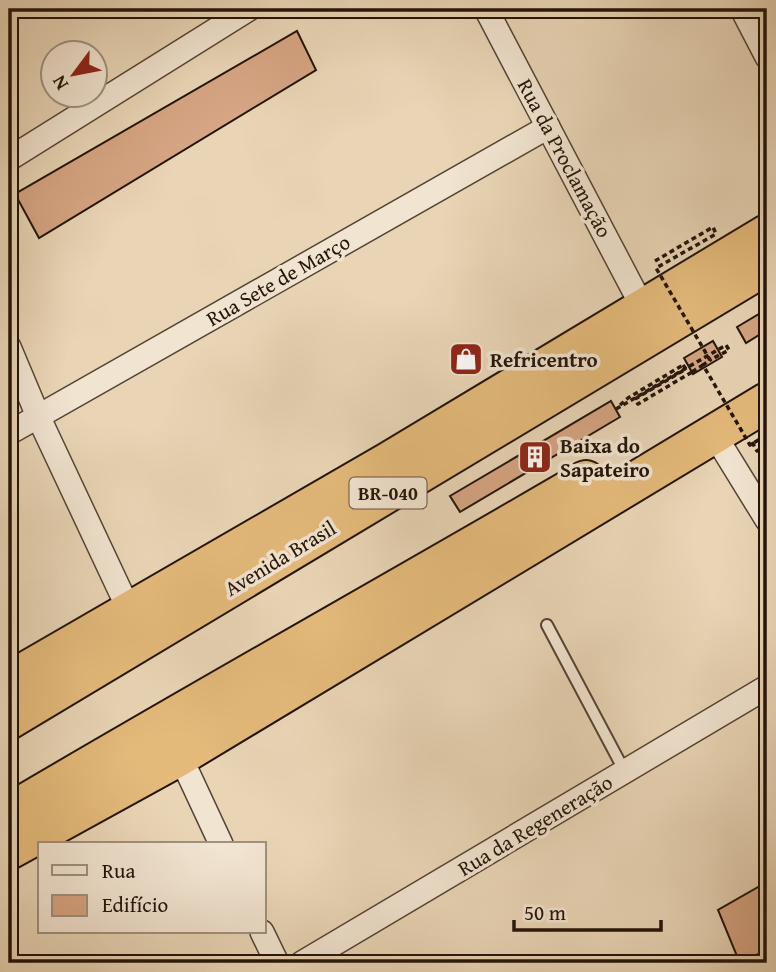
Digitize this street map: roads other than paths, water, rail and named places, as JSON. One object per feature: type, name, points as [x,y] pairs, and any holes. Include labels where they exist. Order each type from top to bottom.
[{"type":"highway","name":"Avenida Brasil","points":[[9,681],[388,462],[767,234]]},
{"type":"highway","name":"Avenida Brasil","points":[[9,720],[767,265]]},
{"type":"highway","points":[[9,813],[767,374]]},
{"type":"highway","points":[[9,850],[180,756],[767,402]]},
{"type":"highway","points":[[9,831],[67,800],[376,615],[421,576]]},
{"type":"street","points":[[9,159],[249,9]]},
{"type":"street","name":"Rua da Proclamação","points":[[486,9],[643,308]]},
{"type":"street","points":[[742,9],[767,57]]},
{"type":"street","name":"Rua Sete de Março","points":[[9,433],[548,127]]},
{"type":"street","points":[[9,347],[38,416],[130,612]]},
{"type":"street","points":[[714,434],[767,520]]},
{"type":"street","name":"Rua da Regeneração","points":[[302,963],[767,687]]},
{"type":"street","points":[[180,756],[220,842]]},
{"type":"street","points":[[263,934],[277,963]]},
{"type":"lane","points":[[547,625],[625,772]]},
{"type":"place","name":"Refricentro","points":[[466,359]]},
{"type":"place","name":"Baixa do Sapateiro","points":[[535,457]]}]
